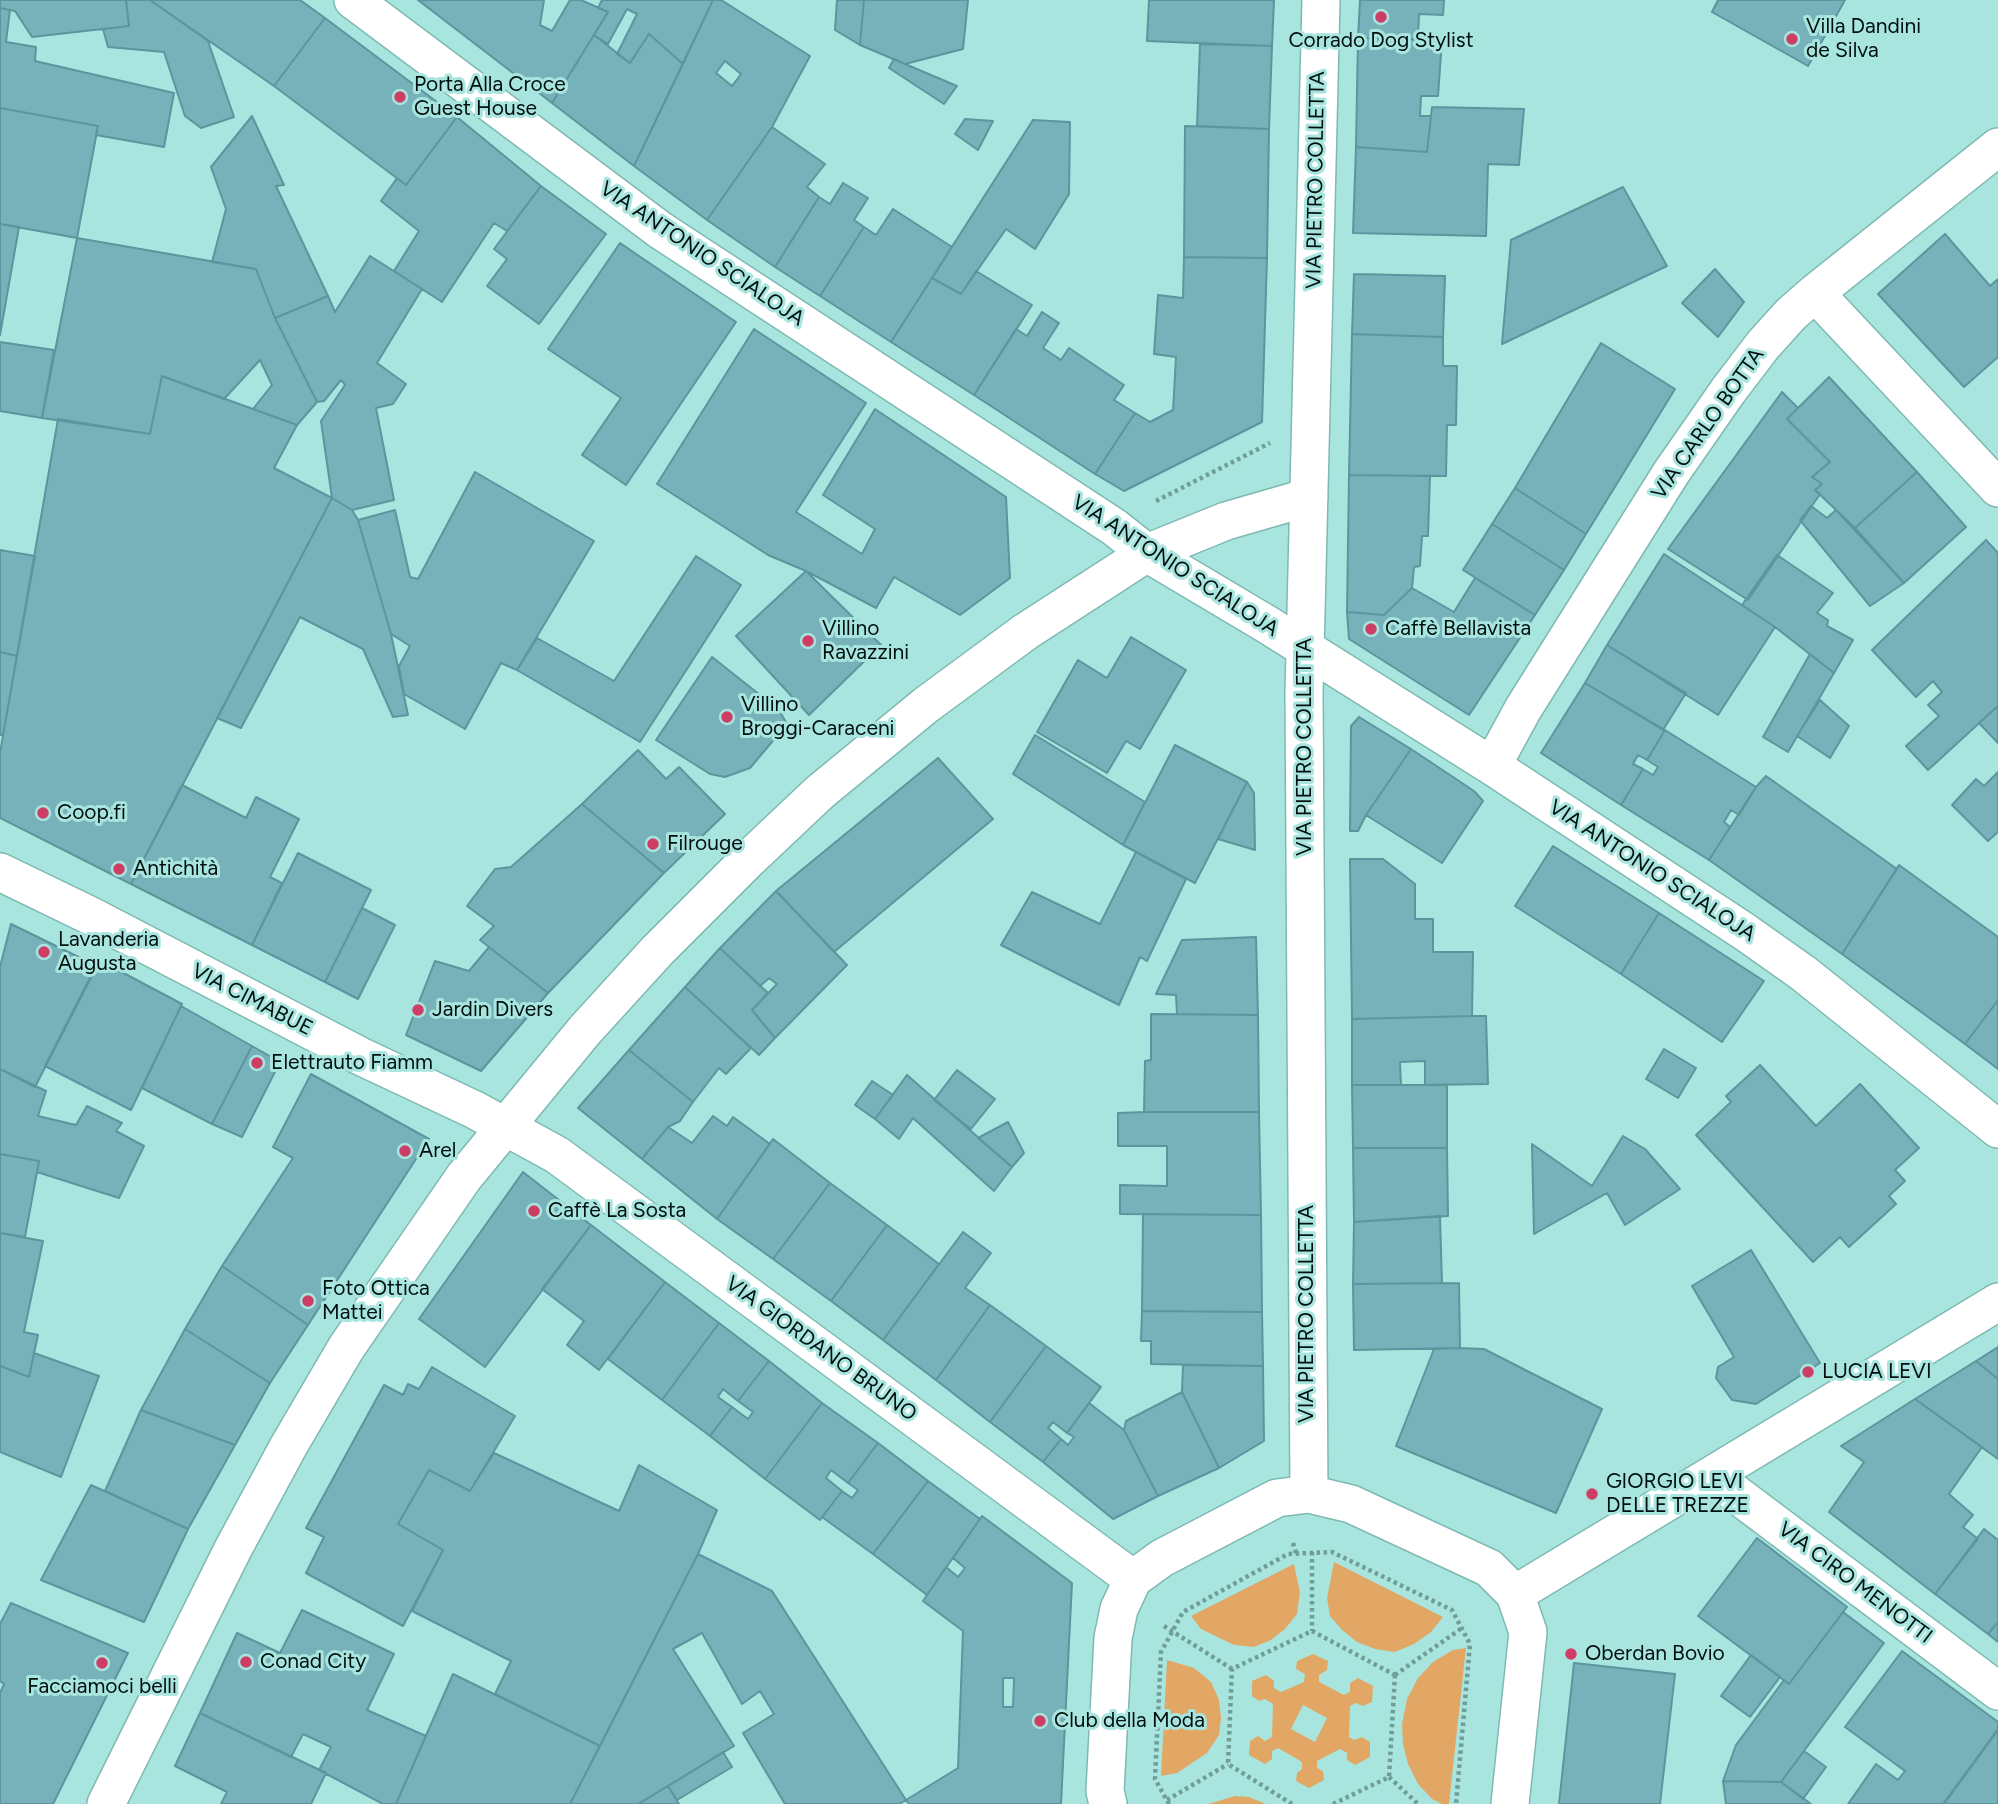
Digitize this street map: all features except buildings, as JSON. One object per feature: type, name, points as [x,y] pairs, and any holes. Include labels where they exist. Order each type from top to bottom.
[{"type":"street","name":"VIA ANTONIO SCIALOJA","points":[[353,0],[660,230],[1114,527],[1147,553],[1305,648],[1492,766],[1745,932],[1803,972],[1998,1129]]},
{"type":"street","name":"VIA PIETRO COLLETTA","points":[[1308,1494],[1305,648],[1321,0]]},
{"type":"street","name":"VIA CARLO BOTTA","points":[[1492,766],[1523,709],[1671,473],[1763,345],[1791,314],[1815,293],[1998,147]]},
{"type":"street","points":[[1815,293],[1998,488]]},
{"type":"street","points":[[106,1804],[233,1549],[346,1348],[464,1177],[585,1030],[648,961],[820,792],[916,713],[1025,632],[1147,553],[1226,521],[1309,497]]},
{"type":"street","name":"VIA CIMABUE","points":[[0,873],[505,1127]]},
{"type":"street","name":"VIA GIORDANO BRUNO","points":[[505,1127],[557,1156],[1133,1579]]},
{"type":"street","points":[[1515,1594],[1998,1302]]},
{"type":"street","name":"VIA CIRO MENOTTI","points":[[1712,1476],[1998,1691]]},
{"type":"street","points":[[1108,1804],[1105,1791],[1113,1638],[1119,1609],[1133,1579],[1162,1558],[1278,1498],[1308,1494],[1351,1504],[1489,1568],[1515,1594],[1528,1632],[1510,1804]]},
{"type":"path","points":[[1293,1543],[1296,1553]]},
{"type":"path","points":[[1312,1552],[1312,1631]]},
{"type":"path","points":[[1228,1764],[1168,1802],[1155,1779],[1161,1652],[1182,1612],[1289,1554],[1332,1552],[1452,1610],[1471,1644],[1456,1804]]},
{"type":"path","points":[[1164,1626],[1233,1669]]},
{"type":"path","points":[[1395,1675],[1462,1628]]},
{"type":"path","points":[[1233,1669],[1312,1631]]},
{"type":"path","points":[[1312,1631],[1395,1675]]},
{"type":"path","points":[[1228,1764],[1233,1669]]},
{"type":"path","points":[[1388,1777],[1395,1675]]},
{"type":"path","points":[[1228,1764],[1292,1804]]},
{"type":"path","points":[[1333,1804],[1388,1777]]},
{"type":"path","points":[[1388,1777],[1418,1804]]},
{"type":"shaded area","points":[[1334,1562],[1443,1617],[1431,1632],[1414,1644],[1395,1652],[1375,1649],[1357,1642],[1330,1616],[1327,1598]]},
{"type":"shaded area","points":[[1294,1564],[1300,1592],[1297,1614],[1285,1629],[1271,1640],[1254,1647],[1234,1645],[1201,1629],[1191,1616]]},
{"type":"shaded area","points":[[1466,1648],[1449,1804],[1442,1804],[1432,1799],[1418,1784],[1408,1764],[1402,1724],[1407,1699],[1418,1678],[1433,1662],[1453,1650]]},
{"type":"shaded area","points":[[1313,1654],[1328,1661],[1327,1670],[1319,1675],[1319,1682],[1344,1695],[1350,1692],[1350,1683],[1358,1678],[1373,1686],[1372,1702],[1363,1706],[1356,1703],[1350,1706],[1349,1737],[1354,1740],[1362,1737],[1370,1742],[1370,1757],[1355,1765],[1347,1760],[1347,1753],[1340,1749],[1317,1761],[1317,1768],[1323,1771],[1324,1780],[1309,1788],[1296,1781],[1297,1773],[1302,1769],[1302,1762],[1278,1748],[1272,1751],[1272,1759],[1265,1764],[1249,1755],[1250,1741],[1258,1736],[1265,1741],[1272,1737],[1273,1704],[1265,1699],[1259,1701],[1252,1696],[1252,1681],[1266,1675],[1274,1681],[1274,1688],[1281,1692],[1304,1682],[1305,1674],[1296,1669],[1297,1661]],"holes":[[[1303,1705],[1327,1718],[1315,1742],[1291,1729]]]},
{"type":"shaded area","points":[[1167,1660],[1194,1668],[1211,1682],[1219,1700],[1221,1718],[1219,1735],[1207,1753],[1177,1773],[1161,1776]]},
{"type":"shaded area","points":[[1235,1796],[1249,1797],[1266,1804],[1208,1804]]},
{"type":"place","name":"Corrado Dog Stylist","points":[[1381,17]]},
{"type":"place","name":"Villa Dandini de Silva","points":[[1792,39]]},
{"type":"place","name":"Porta Alla Croce Guest House","points":[[400,97]]},
{"type":"place","name":"Caffè Bellavista","points":[[1371,629]]},
{"type":"place","name":"Villino Ravazzini","points":[[808,641]]},
{"type":"place","name":"Villino Broggi-Caraceni","points":[[727,717]]},
{"type":"place","name":"Coop.fi","points":[[43,813]]},
{"type":"place","name":"Filrouge","points":[[653,844]]},
{"type":"place","name":"Antichità","points":[[119,869]]},
{"type":"place","name":"Lavanderia Augusta","points":[[44,952]]},
{"type":"place","name":"Jardin Divers","points":[[418,1010]]},
{"type":"place","name":"Elettrauto Fiamm","points":[[257,1063]]},
{"type":"place","name":"Arel","points":[[405,1151]]},
{"type":"place","name":"Caffè La Sosta","points":[[534,1211]]},
{"type":"place","name":"Foto Ottica Mattei","points":[[308,1301]]},
{"type":"place","name":"LUCIA LEVI","points":[[1808,1372]]},
{"type":"place","name":"GIORGIO LEVI DELLE TREZZE","points":[[1592,1494]]},
{"type":"place","name":"Oberdan Bovio","points":[[1571,1654]]},
{"type":"place","name":"Conad City","points":[[246,1662]]},
{"type":"place","name":"Facciamoci belli","points":[[102,1663]]},
{"type":"place","name":"Club della Moda","points":[[1040,1721]]}]
